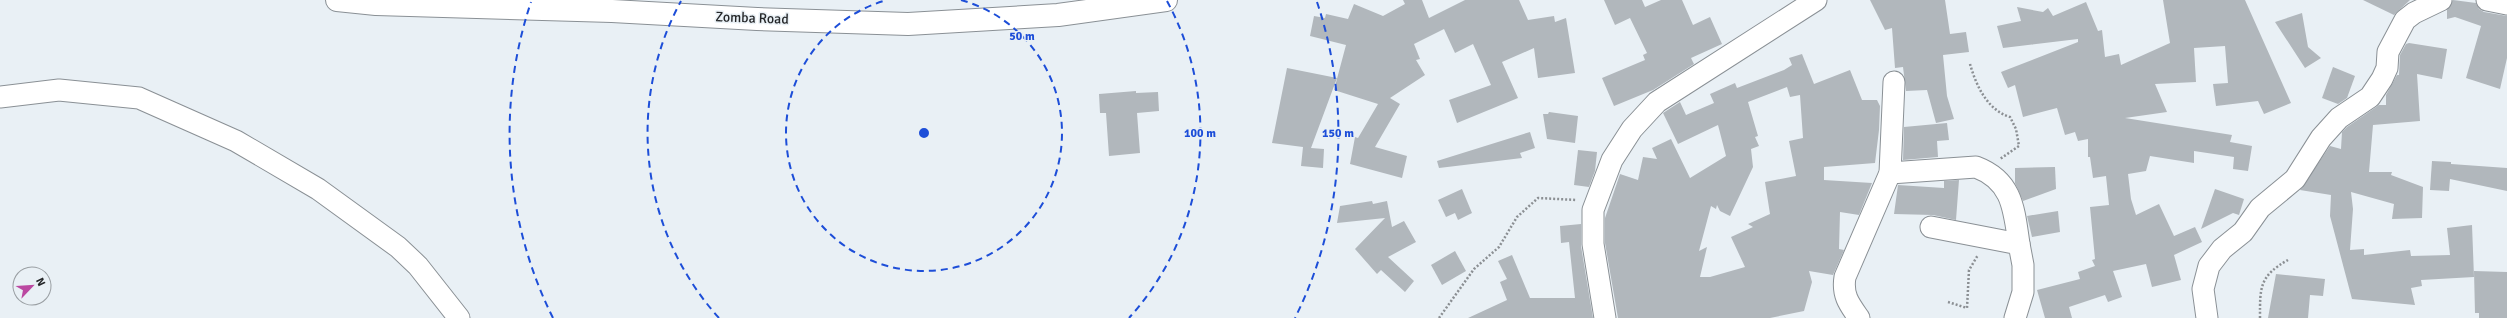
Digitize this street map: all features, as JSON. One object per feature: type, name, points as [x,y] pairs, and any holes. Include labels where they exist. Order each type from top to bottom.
[{"type":"highway","name":"Zomba Road","points":[[337,0],[376,4],[612,11],[757,19],[908,24],[1058,16],[1166,0]]},
{"type":"street","points":[[1605,318],[1599,293],[1592,231],[1596,201],[1612,160],[1632,129],[1650,107],[1816,0]]},
{"type":"street","points":[[2207,318],[2203,289],[2209,266],[2222,249],[2243,232],[2260,208],[2295,179],[2321,138],[2340,118],[2370,97],[2382,79],[2387,68],[2388,52],[2405,20],[2441,0]]},
{"type":"street","points":[[2487,0],[2507,4]]},
{"type":"street","points":[[1859,318],[1845,297],[1845,278],[1890,173],[1894,82]]},
{"type":"street","points":[[0,97],[59,90],[139,98],[236,141],[318,189],[398,247],[418,266],[459,318]]},
{"type":"street","points":[[1890,173],[1976,167],[1997,181],[2011,198],[2023,265],[2023,292],[2015,318]]},
{"type":"street","points":[[1931,227],[2019,244]]},
{"type":"path","points":[[1970,64],[1974,78],[1988,101],[1999,114],[2010,117],[2016,129],[2019,146],[1999,160],[1976,167]]},
{"type":"path","points":[[1439,318],[1474,269],[1499,248],[1517,217],[1538,198],[1596,201]]},
{"type":"path","points":[[2260,318],[2261,286],[2264,279],[2269,272],[2288,260]]},
{"type":"path","points":[[1948,302],[1967,308],[1969,270]]},
{"type":"building","points":[[1403,0],[1422,0],[1429,18],[1465,0],[1519,0],[1528,20],[1554,16],[1555,22],[1566,18],[1575,73],[1538,78],[1534,48],[1502,62],[1518,98],[1457,123],[1449,100],[1491,85],[1473,44],[1455,53],[1444,29],[1414,44],[1420,59],[1416,60],[1425,75],[1390,98],[1400,104],[1375,147],[1407,156],[1402,178],[1350,164],[1355,137],[1358,138],[1378,104],[1334,90],[1346,45],[1310,36],[1314,16],[1325,18],[1326,14],[1348,19],[1354,4],[1383,16],[1405,4]]},
{"type":"building","points":[[1604,0],[1642,0],[1645,7],[1661,0],[1682,0],[1693,25],[1710,17],[1722,44],[1691,58],[1694,64],[1653,90],[1614,106],[1602,78],[1645,60],[1643,55],[1647,53],[1630,18],[1615,25]]},
{"type":"building","points":[[1870,0],[1945,0],[1950,34],[1966,32],[1969,52],[1943,55],[1947,96],[1954,119],[1936,123],[1927,90],[1906,91],[1903,67],[1895,68],[1892,28],[1885,30]]},
{"type":"building","points":[[2163,0],[2245,0],[2291,103],[2264,114],[2258,101],[2216,106],[2213,84],[2228,83],[2225,46],[2194,48],[2196,82],[2155,84],[2167,112],[2125,118],[2232,135],[2230,142],[2252,146],[2248,171],[2233,169],[2234,157],[2194,151],[2194,163],[2150,156],[2146,171],[2128,174],[2131,199],[2136,215],[2159,204],[2174,236],[2195,227],[2202,242],[2174,255],[2181,280],[2152,287],[2146,264],[2113,271],[2122,297],[2108,302],[2105,295],[2069,307],[2072,318],[2045,318],[2037,290],[2080,279],[2078,272],[2095,266],[2092,260],[2095,259],[2090,207],[2109,205],[2106,176],[2093,178],[2090,157],[2088,157],[2088,139],[2078,141],[2075,132],[2065,135],[2057,108],[2023,117],[2015,85],[2008,88],[2001,72],[2078,42],[2078,39],[2003,48],[1997,26],[2021,21],[2017,7],[2043,12],[2048,8],[2053,16],[2086,2],[2098,31],[2102,30],[2105,57],[2119,54],[2121,65],[2170,43]]},
{"type":"building","points":[[2363,0],[2410,0],[2394,15]]},
{"type":"building","points":[[2453,0],[2476,3],[2479,9],[2484,12],[2507,16],[2507,58],[2500,89],[2466,78],[2481,26],[2455,17],[2447,19],[2447,10]]},
{"type":"building","points":[[2302,13],[2308,47],[2321,58],[2305,68],[2275,22]]},
{"type":"building","points":[[2409,43],[2447,49],[2442,79],[2417,74],[2420,121],[2373,125],[2369,172],[2392,172],[2391,175],[2423,187],[2422,218],[2392,219],[2394,204],[2351,192],[2353,209],[2350,250],[2364,249],[2364,255],[2410,250],[2411,256],[2450,255],[2447,228],[2472,225],[2474,277],[2421,280],[2422,286],[2411,288],[2415,305],[2352,299],[2330,216],[2331,195],[2300,190],[2330,146],[2341,149],[2342,132],[2347,127],[2379,105],[2386,105],[2386,95],[2397,75],[2399,75],[2400,55],[2406,44]]},
{"type":"building","points":[[1802,54],[1814,84],[1850,70],[1862,100],[1877,100],[1880,106],[1875,163],[1824,167],[1824,180],[1872,183],[1859,215],[1840,212],[1839,249],[1844,250],[1833,275],[1809,271],[1812,282],[1804,311],[1770,318],[1618,318],[1605,243],[1605,218],[1620,174],[1638,180],[1643,157],[1657,159],[1652,148],[1671,139],[1690,178],[1726,156],[1718,125],[1678,144],[1663,113],[1680,102],[1686,115],[1714,103],[1710,94],[1735,83],[1737,88],[1784,70],[1792,65],[1789,58]],"holes":[[[1787,87],[1790,97],[1800,95],[1803,138],[1789,141],[1796,176],[1765,182],[1770,214],[1748,224],[1753,227],[1731,237],[1745,267],[1710,277],[1700,277],[1707,247],[1699,251],[1711,206],[1716,209],[1717,205],[1720,211],[1730,216],[1753,167],[1751,149],[1759,146],[1755,137],[1758,136],[1748,102]]]},
{"type":"building","points":[[2333,67],[2355,76],[2347,98],[2338,104],[2322,98]]},
{"type":"building","points":[[1287,68],[1337,78],[1311,148],[1324,149],[1323,168],[1301,166],[1303,147],[1272,143]]},
{"type":"building","points":[[1136,91],[1136,93],[1158,92],[1159,111],[1137,113],[1140,153],[1109,156],[1106,113],[1100,113],[1099,94]]},
{"type":"building","points":[[1549,112],[1578,116],[1575,143],[1547,139],[1543,114],[1548,114]]},
{"type":"building","points":[[1947,123],[1949,140],[1937,141],[1938,157],[1903,160],[1904,127]]},
{"type":"building","points":[[1530,132],[1535,148],[1520,153],[1522,158],[1439,168],[1437,161]]},
{"type":"building","points":[[1578,150],[1597,152],[1595,171],[1589,187],[1574,185]]},
{"type":"building","points":[[2432,161],[2451,162],[2451,164],[2507,168],[2507,191],[2450,179],[2449,191],[2430,190]]},
{"type":"building","points":[[2055,167],[2056,189],[2023,201],[2015,183],[2015,168]]},
{"type":"building","points":[[1959,180],[1956,220],[1933,215],[1894,214],[1898,185],[1944,188],[1944,181]]},
{"type":"building","points":[[1462,189],[1472,213],[1458,220],[1455,213],[1446,217],[1438,200]]},
{"type":"building","points":[[2215,189],[2244,199],[2239,215],[2233,213],[2201,229]]},
{"type":"building","points":[[1372,201],[1373,204],[1387,201],[1392,227],[1404,221],[1416,242],[1388,257],[1414,281],[1405,292],[1381,270],[1377,274],[1355,249],[1385,218],[1337,223],[1340,206]]},
{"type":"building","points":[[2058,211],[2060,232],[2032,237],[2027,216]]},
{"type":"building","points":[[1581,224],[1581,246],[1593,318],[1468,318],[1507,300],[1500,282],[1507,279],[1498,261],[1512,255],[1530,298],[1575,298],[1569,242],[1561,243],[1560,226]]},
{"type":"building","points":[[1455,251],[1466,271],[1442,285],[1431,265]]},
{"type":"building","points":[[2474,271],[2507,272],[2507,318],[2479,318],[2479,313],[2475,313]]},
{"type":"building","points":[[2276,274],[2325,279],[2323,296],[2310,295],[2308,318],[2268,318]]}]
